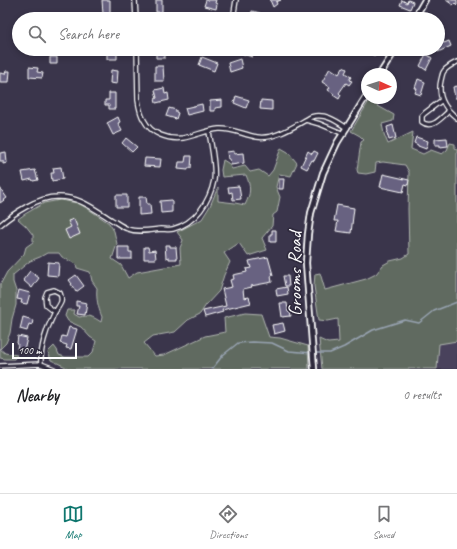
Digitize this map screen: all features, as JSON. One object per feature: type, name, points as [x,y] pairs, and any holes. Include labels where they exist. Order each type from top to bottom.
[{"type":"street","points":[[135,0],[136,12]]},
{"type":"street","points":[[234,12],[236,0]]},
{"type":"street","points":[[418,12],[424,0]]},
{"type":"street","points":[[137,56],[138,100],[144,122],[149,127],[168,138],[184,138],[209,131],[224,129],[257,138],[264,138],[277,135],[316,116],[330,117],[347,128]]},
{"type":"street","points":[[384,68],[392,56]]},
{"type":"street","points":[[457,62],[444,70],[440,89],[442,100],[449,111],[457,118]]},
{"type":"street","points":[[442,100],[422,116],[422,122],[426,125],[434,124],[449,111]]},
{"type":"street","name":"Grooms Road","points":[[314,369],[306,263],[308,234],[314,201],[323,173],[338,143],[362,104]]},
{"type":"street","points":[[306,120],[344,134]]},
{"type":"street","points":[[0,225],[12,216],[38,201],[56,197],[78,200],[128,229],[139,231],[173,229],[184,225],[195,218],[203,206],[210,193],[214,179],[214,167],[209,131]]},
{"type":"street","points":[[42,364],[41,357],[44,342],[52,317],[55,312],[60,303],[62,297],[60,293],[54,290],[48,292],[45,297],[46,305],[55,312]]},
{"type":"street","points":[[0,366],[42,364],[54,369]]},
{"type":"shaded area","points":[[457,341],[457,369],[437,369],[439,344]]},
{"type":"green space","points":[[367,104],[374,104],[394,115],[393,121],[382,124],[388,144],[413,132],[411,149],[423,154],[431,150],[442,154],[447,150],[450,143],[455,144],[455,148],[457,149],[457,341],[439,344],[437,369],[322,369],[319,339],[328,343],[339,342],[338,319],[328,321],[319,320],[314,286],[315,274],[320,273],[325,290],[366,279],[376,274],[383,265],[390,261],[403,258],[409,254],[409,172],[405,165],[383,162],[376,163],[375,172],[366,174],[358,173],[357,170],[361,142],[364,140],[351,131]]},
{"type":"green space","points":[[281,148],[288,152],[297,163],[291,176],[279,174],[276,187],[280,197],[277,212],[273,215],[272,226],[262,238],[267,250],[248,256],[239,243],[224,253],[230,262],[219,291],[200,314],[188,320],[175,332],[153,336],[144,343],[155,356],[164,355],[205,336],[225,332],[224,318],[245,313],[261,314],[269,337],[280,338],[308,346],[309,369],[70,369],[51,360],[48,352],[54,346],[59,355],[65,357],[88,357],[93,352],[96,341],[81,327],[68,321],[65,316],[67,310],[75,310],[74,314],[79,317],[90,316],[101,322],[102,317],[99,310],[97,288],[92,281],[90,272],[77,268],[76,264],[62,257],[59,253],[47,253],[30,261],[13,275],[13,282],[16,291],[16,305],[10,333],[6,343],[0,349],[0,285],[7,272],[24,254],[26,247],[33,242],[33,235],[18,219],[25,214],[44,203],[60,200],[78,203],[90,210],[109,223],[114,231],[117,244],[112,259],[121,265],[128,278],[137,272],[181,264],[180,248],[183,240],[177,232],[202,219],[210,206],[218,187],[218,201],[245,205],[250,190],[246,175],[222,177],[221,170],[223,160],[228,163],[232,169],[245,166],[250,172],[259,170],[268,176],[273,170]]},
{"type":"green space","points":[[0,349],[5,353],[17,355],[14,359],[0,358]]},
{"type":"building","points":[[102,0],[110,0],[110,12],[103,12]]},
{"type":"building","points":[[156,0],[162,0],[162,12],[156,12]]},
{"type":"building","points":[[206,0],[216,0],[216,9],[204,6]]},
{"type":"building","points":[[270,0],[281,0],[276,2],[277,4],[273,7]]},
{"type":"building","points":[[402,0],[407,3],[408,0],[413,2],[410,9],[400,5]]},
{"type":"building","points":[[446,0],[457,0],[457,5],[455,3],[453,5]]},
{"type":"building","points":[[449,41],[451,46],[445,49],[445,43]]},
{"type":"building","points":[[107,56],[117,56],[117,59],[107,59]]},
{"type":"building","points":[[156,56],[165,56],[165,58],[156,58]]},
{"type":"building","points":[[425,56],[432,58],[426,70],[420,66]]},
{"type":"building","points":[[50,57],[57,57],[57,64],[50,64]]},
{"type":"building","points":[[202,57],[217,63],[214,71],[199,65]]},
{"type":"building","points":[[240,59],[242,68],[230,72],[228,63]]},
{"type":"building","points":[[155,66],[163,66],[164,81],[155,81]]},
{"type":"building","points":[[29,67],[38,68],[37,72],[43,73],[42,78],[29,77]]},
{"type":"building","points":[[343,67],[347,69],[345,73],[351,77],[349,80],[352,81],[349,85],[346,83],[339,93],[341,95],[339,99],[328,90],[330,87],[322,82],[330,68],[339,74]]},
{"type":"building","points":[[111,70],[118,71],[117,84],[110,83]]},
{"type":"building","points":[[6,71],[10,71],[9,82],[0,82],[0,73],[5,74]]},
{"type":"building","points":[[418,79],[425,82],[421,95],[415,93]]},
{"type":"building","points":[[457,86],[457,98],[455,98],[453,87]]},
{"type":"building","points":[[164,88],[165,94],[168,93],[169,100],[156,103],[155,99],[157,98],[155,90]]},
{"type":"building","points":[[109,93],[115,93],[115,109],[109,109],[109,105],[105,105],[105,100],[109,100]]},
{"type":"building","points":[[236,96],[249,100],[246,108],[234,103]]},
{"type":"building","points":[[222,100],[222,107],[215,108],[215,111],[210,111],[210,101]]},
{"type":"building","points":[[261,100],[272,101],[272,110],[260,109]]},
{"type":"building","points":[[202,104],[203,111],[187,115],[185,108]]},
{"type":"building","points":[[169,108],[176,110],[178,113],[176,119],[166,116]]},
{"type":"building","points":[[118,117],[120,122],[118,123],[122,131],[113,135],[107,123]]},
{"type":"building","points":[[393,125],[396,138],[389,140],[387,127]]},
{"type":"building","points":[[416,137],[428,141],[426,149],[414,143]]},
{"type":"building","points":[[126,138],[137,147],[132,152],[122,143]]},
{"type":"building","points":[[447,138],[448,146],[440,147],[440,145],[435,145],[435,139]]},
{"type":"building","points":[[234,151],[234,154],[243,153],[244,163],[231,165],[227,152]]},
{"type":"building","points":[[308,151],[312,154],[314,151],[318,153],[314,161],[312,160],[307,169],[301,166]]},
{"type":"building","points":[[6,152],[7,163],[3,164],[3,161],[0,161],[0,153]]},
{"type":"building","points":[[186,156],[192,156],[191,168],[188,168],[188,170],[178,169],[179,162],[185,162]]},
{"type":"building","points":[[145,158],[161,159],[160,167],[144,166]]},
{"type":"building","points":[[61,167],[63,179],[52,181],[51,173],[54,173],[53,168]]},
{"type":"building","points":[[35,170],[38,180],[33,181],[32,179],[24,181],[22,172]]},
{"type":"building","points":[[383,174],[409,180],[408,185],[405,184],[403,192],[380,187]]},
{"type":"building","points":[[279,179],[284,179],[283,189],[279,189]]},
{"type":"building","points":[[239,186],[241,199],[233,200],[232,192],[229,193],[228,187]]},
{"type":"building","points":[[0,188],[7,198],[0,203]]},
{"type":"building","points":[[116,195],[127,195],[127,207],[116,207]]},
{"type":"building","points":[[139,197],[146,197],[147,204],[150,204],[151,214],[139,215]]},
{"type":"building","points":[[172,200],[172,212],[161,213],[160,201]]},
{"type":"building","points":[[337,205],[354,208],[351,233],[336,231],[338,221],[334,221]]},
{"type":"building","points":[[74,219],[80,234],[69,239],[65,230],[71,227],[68,221]]},
{"type":"building","points":[[272,230],[276,230],[276,242],[270,242],[270,234],[272,234]]},
{"type":"building","points":[[165,245],[176,247],[177,259],[169,259],[169,257],[166,258]]},
{"type":"building","points":[[118,247],[129,247],[129,252],[132,252],[132,259],[118,259]]},
{"type":"building","points":[[144,247],[148,247],[149,251],[155,250],[156,259],[144,259]]},
{"type":"building","points":[[268,257],[273,275],[271,276],[272,282],[243,289],[244,298],[249,297],[251,303],[222,310],[223,312],[205,317],[203,311],[226,306],[222,289],[232,287],[230,280],[234,279],[233,275],[247,272],[246,269],[251,268],[249,261]]},
{"type":"building","points":[[48,262],[59,263],[58,276],[47,275]]},
{"type":"building","points":[[30,271],[39,278],[32,288],[23,280]]},
{"type":"building","points":[[76,275],[84,286],[76,292],[69,280]]},
{"type":"building","points":[[283,276],[288,276],[289,286],[285,286]]},
{"type":"building","points":[[287,287],[288,294],[277,296],[276,289]]},
{"type":"building","points":[[19,290],[30,293],[27,304],[21,303],[22,300],[17,299]]},
{"type":"building","points":[[76,301],[87,303],[85,315],[77,314],[79,306],[76,306]]},
{"type":"building","points":[[280,303],[287,303],[288,311],[290,311],[291,316],[282,317]]},
{"type":"building","points":[[23,317],[33,320],[32,325],[29,324],[27,331],[20,329]]},
{"type":"building","points":[[283,323],[285,331],[274,334],[272,325]]},
{"type":"building","points":[[69,327],[77,329],[71,349],[66,348],[67,345],[60,343],[62,336],[66,337]]},
{"type":"building","points":[[18,336],[27,338],[24,351],[17,349]]},
{"type":"waterway","points":[[212,369],[223,355],[238,343],[272,343],[289,351],[330,353],[344,347],[373,330],[405,320],[419,323],[434,311],[457,302]]}]
